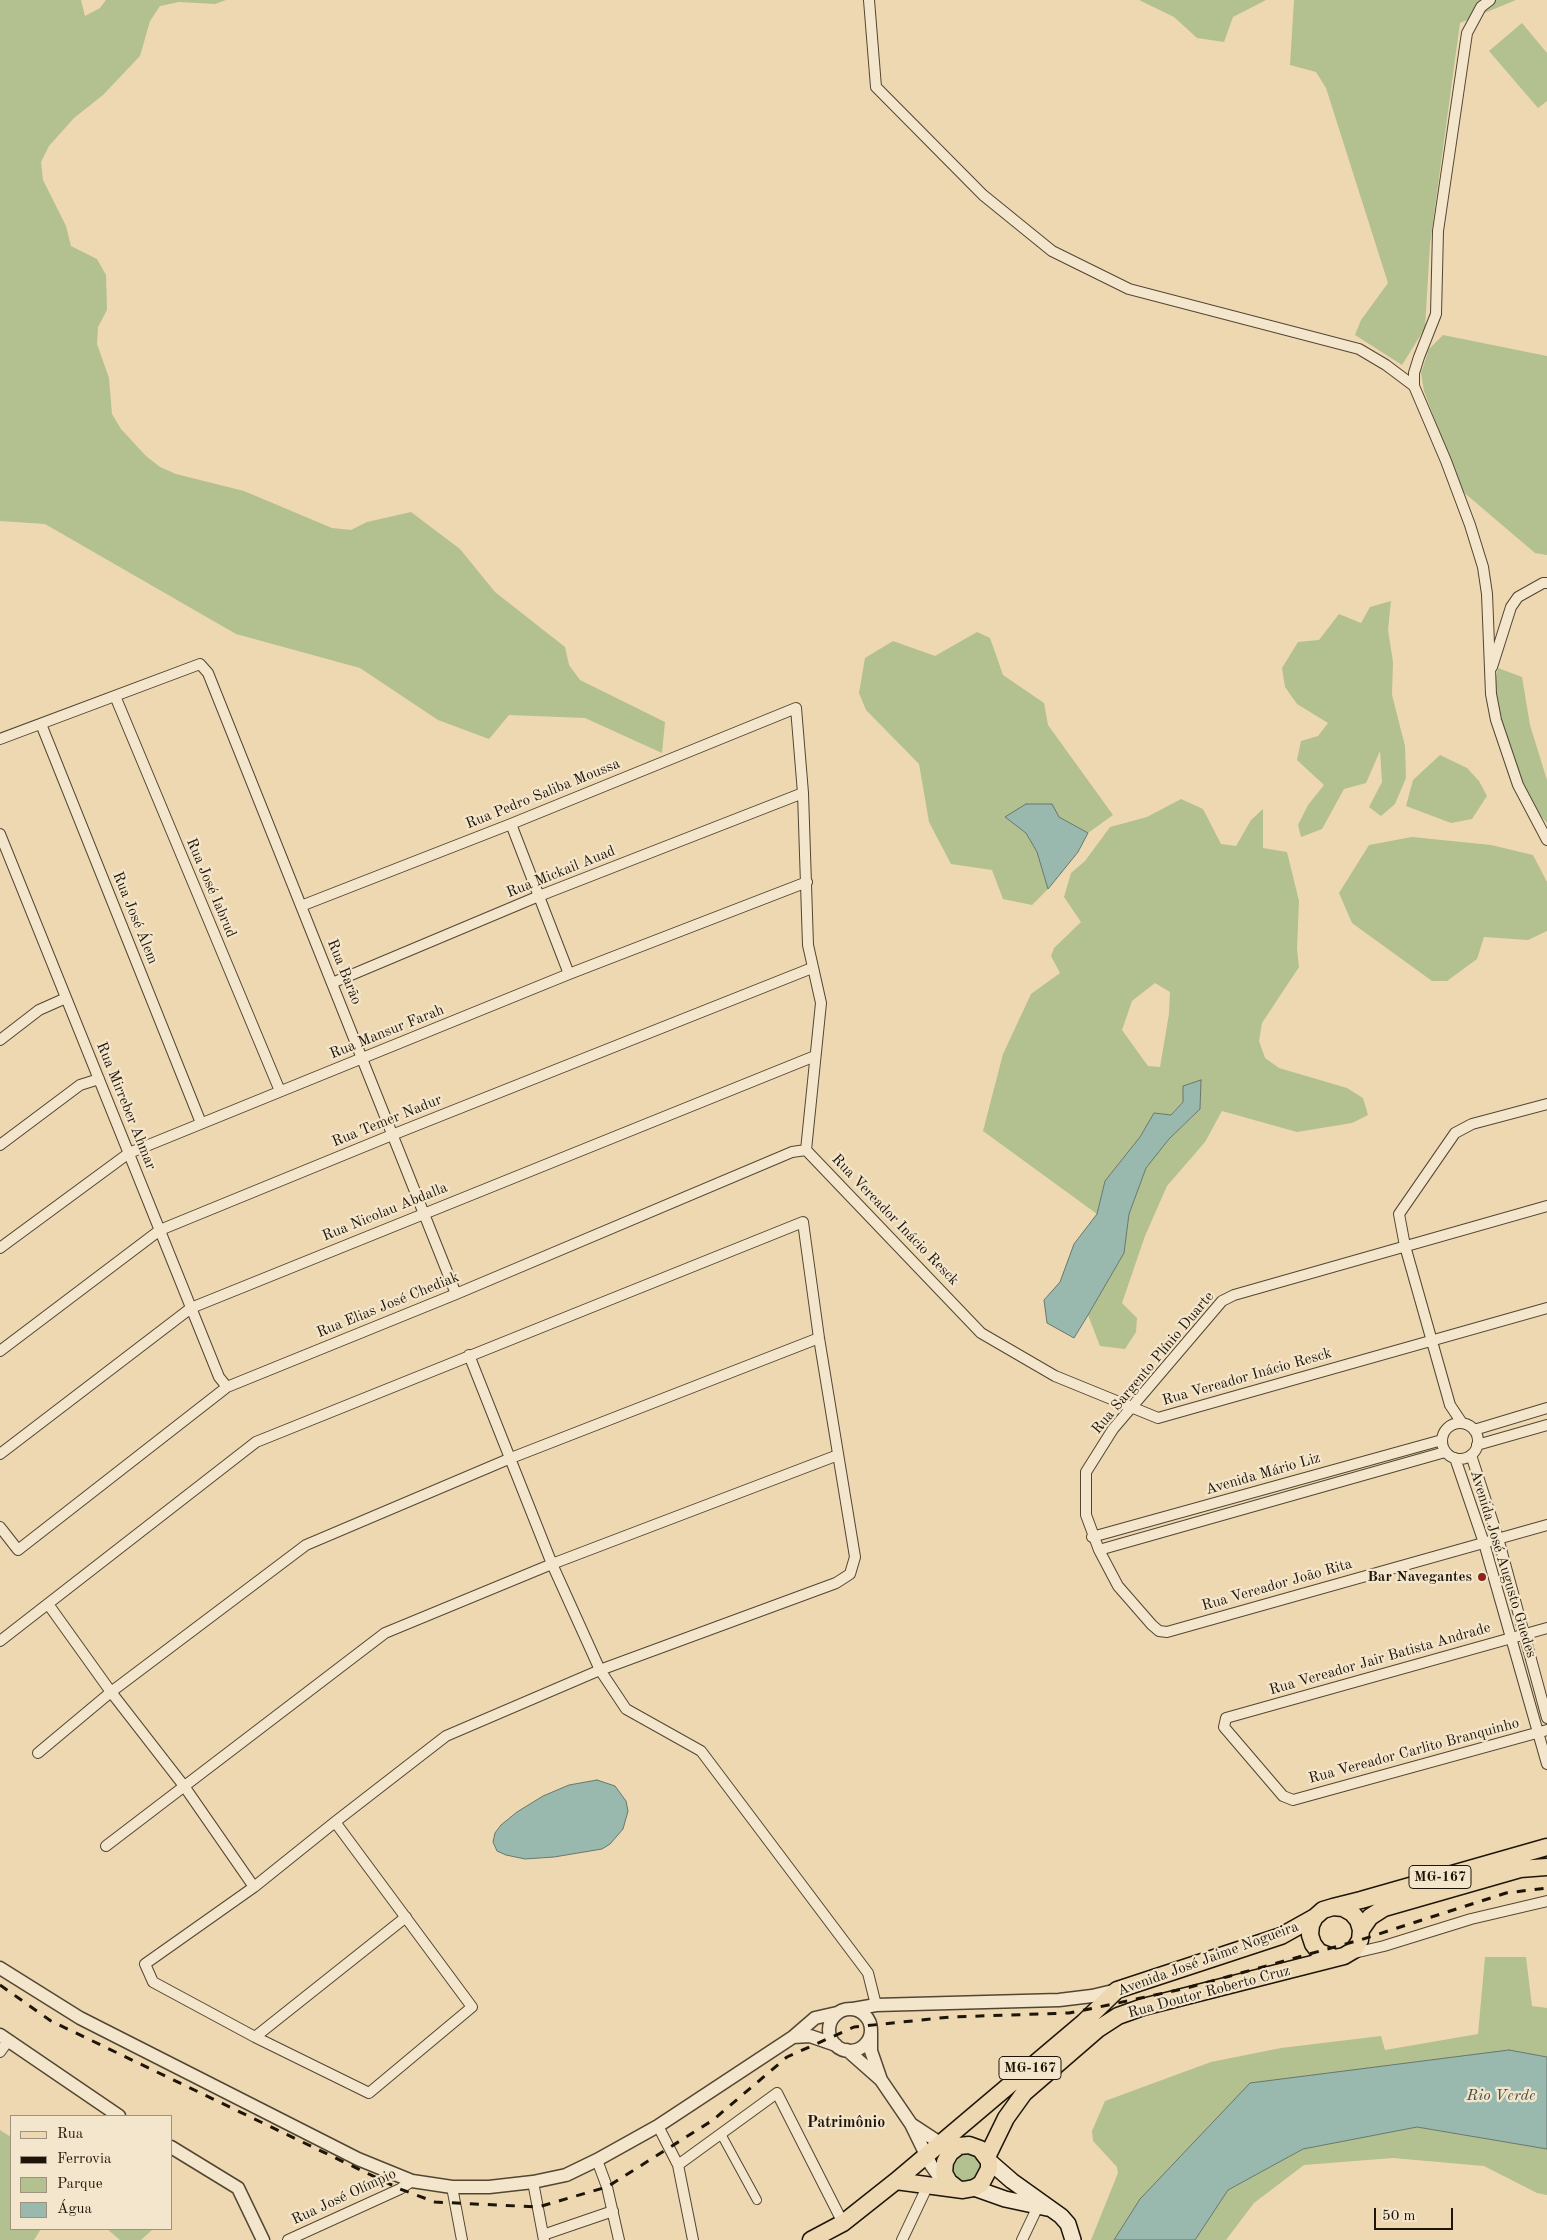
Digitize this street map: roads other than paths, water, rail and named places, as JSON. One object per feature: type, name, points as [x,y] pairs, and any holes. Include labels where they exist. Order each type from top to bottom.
[{"type":"main road","name":"Avenida José Jaime Nogueira","points":[[1345,1955],[1326,1956],[1319,1952],[1313,1944],[1310,1935],[1310,1925],[1322,1910],[1547,1847]]},
{"type":"main road","name":"MG-167","points":[[1345,1955],[1354,1950],[1360,1940],[1361,1930],[1370,1917],[1384,1908],[1520,1869],[1547,1867]]},
{"type":"main road","points":[[1333,1907],[1343,1908],[1352,1913],[1358,1920],[1361,1930]]},
{"type":"main road","name":"Avenida José Jaime Nogueira","points":[[811,2240],[843,2223],[896,2181],[1084,2022],[1117,1990],[1282,1936],[1315,1917]]},
{"type":"main road","name":"Rua Doutor Roberto Cruz","points":[[988,2159],[1006,2118],[1024,2093],[1098,2029],[1118,2016],[1143,2007],[1345,1955]]},
{"type":"main road","name":"Avenida José Jaime Nogueira","points":[[958,2146],[991,2102]]},
{"type":"main road","points":[[958,2146],[969,2145],[980,2149],[1012,2181],[1068,2224],[1072,2240]]},
{"type":"main road","name":"MG-167","points":[[958,2146],[950,2153],[945,2162],[944,2173],[960,2187]]},
{"type":"main road","points":[[960,2187],[986,2177],[988,2159]]},
{"type":"main road","points":[[896,2181],[960,2187],[1043,2206]]},
{"type":"street","points":[[868,0],[876,87],[983,194],[1052,251],[1129,289],[1359,349],[1386,365],[1414,386]]},
{"type":"street","points":[[1490,0],[1481,7],[1467,33],[1438,231],[1436,314],[1414,373],[1414,386],[1446,461],[1470,524],[1483,567],[1487,594],[1491,694],[1496,720],[1518,785],[1547,840]]},
{"type":"street","points":[[1490,673],[1511,607],[1518,596],[1536,586],[1547,583]]},
{"type":"street","name":"Rua Barão","points":[[115,696],[200,664],[208,673],[456,1294]]},
{"type":"street","points":[[0,739],[115,696]]},
{"type":"street","name":"Rua José Iabrud","points":[[115,696],[280,1092]]},
{"type":"street","name":"Rua Pedro Saliba Moussa","points":[[301,906],[511,824],[796,708],[803,793]]},
{"type":"street","name":"Rua José Álem","points":[[41,724],[202,1123]]},
{"type":"street","points":[[803,793],[808,945],[821,1003],[806,1150]]},
{"type":"street","name":"Rua Mickail Auad","points":[[332,983],[539,896],[803,793]]},
{"type":"street","points":[[511,824],[569,974]]},
{"type":"street","name":"Rua Mirreber Ahmar","points":[[0,834],[219,1377],[227,1387]]},
{"type":"street","name":"Rua Mansur Farah","points":[[0,1248],[129,1153],[569,974],[807,882]]},
{"type":"street","name":"Rua Temer Nadur","points":[[0,1351],[160,1230],[392,1135],[812,968]]},
{"type":"street","points":[[0,1040],[39,1010],[66,998]]},
{"type":"street","name":"Rua Nicolau Abdalla","points":[[0,1454],[191,1308],[423,1212],[815,1056]]},
{"type":"street","points":[[0,1146],[80,1085],[99,1079]]},
{"type":"street","points":[[1450,1405],[1447,1428],[1442,1440],[1445,1452],[1461,1459],[1471,1455],[1478,1440],[1474,1430],[1462,1423],[1450,1405],[1431,1340],[1399,1214],[1455,1133],[1472,1124],[1547,1104]]},
{"type":"street","name":"Rua Elias José Chediak","points":[[0,1527],[18,1550],[227,1387],[456,1294],[792,1152],[806,1150]]},
{"type":"street","name":"Rua Vereador Inácio Resck","points":[[806,1150],[981,1333],[1054,1376],[1158,1418],[1547,1308]]},
{"type":"street","name":"Rua Sargento Plínio Duarte","points":[[1159,1631],[1118,1586],[1092,1537],[1086,1515],[1086,1472],[1113,1429],[1133,1408],[1222,1301],[1234,1295],[1547,1206]]},
{"type":"street","points":[[0,1641],[256,1442],[802,1222],[855,1557],[850,1574],[836,1584],[600,1670],[446,1736],[335,1822],[254,1887],[145,1964],[153,1982],[255,2037],[369,2093],[472,2006],[335,1822]]},
{"type":"street","points":[[38,1753],[111,1692],[306,1545],[511,1458],[819,1338]]},
{"type":"street","points":[[469,1355],[552,1564],[600,1670],[626,1709],[701,1751],[868,1973],[876,2005],[870,2026],[870,2036],[863,2045],[858,2048],[841,2048],[810,2036],[793,2037]]},
{"type":"street","points":[[1474,1430],[1547,1408]]},
{"type":"street","points":[[1447,1428],[1462,1423]]},
{"type":"street","points":[[1477,1445],[1547,1425]]},
{"type":"street","name":"Avenida Mário Liz","points":[[1092,1537],[1442,1440]]},
{"type":"street","name":"Avenida Mário Liz","points":[[1099,1550],[1445,1452]]},
{"type":"street","points":[[106,1846],[385,1633],[552,1564],[838,1455]]},
{"type":"street","name":"Avenida José Augusto Guedes","points":[[1471,1455],[1498,1538],[1547,1718]]},
{"type":"street","name":"Avenida José Augusto Guedes","points":[[1455,1458],[1484,1543],[1510,1639],[1542,1732],[1547,1764]]},
{"type":"street","name":"Rua Vereador João Rita","points":[[1159,1631],[1167,1632],[1547,1525]]},
{"type":"street","points":[[48,1604],[111,1692],[184,1786],[254,1887]]},
{"type":"street","name":"Rua Vereador Jair Batista Andrade","points":[[1289,1799],[1283,1796],[1224,1727],[1226,1718],[1547,1628]]},
{"type":"street","name":"Rua Vereador Carlito Branquinho","points":[[1289,1799],[1293,1800],[1542,1732]]},
{"type":"street","name":"Rua Doutor Roberto Cruz","points":[[1345,1955],[1384,1946],[1471,1919],[1547,1902]]},
{"type":"street","points":[[255,2037],[406,1917]]},
{"type":"street","points":[[0,1968],[80,2018],[358,2159],[412,2181],[452,2187],[489,2187],[533,2182],[566,2175],[658,2126],[793,2037],[815,2018],[837,2013],[844,2009],[876,2005],[1059,2000],[1092,1996],[1117,1990]]},
{"type":"street","points":[[853,2009],[863,2014],[870,2026],[872,2051],[881,2080],[911,2124],[934,2170],[960,2187]]},
{"type":"street","points":[[837,2013],[829,2027],[830,2037],[881,2080]]},
{"type":"street","points":[[0,2052],[4,2038],[118,2115]]},
{"type":"street","points":[[678,2165],[777,2093],[843,2223]]},
{"type":"street","points":[[911,2124],[940,2143],[958,2146]]},
{"type":"street","points":[[658,2126],[678,2165],[693,2240]]},
{"type":"street","points":[[721,2134],[757,2200]]},
{"type":"street","points":[[172,2148],[238,2188],[263,2240]]},
{"type":"street","points":[[596,2160],[613,2211],[619,2240]]},
{"type":"street","name":"Rua José Olímpio","points":[[288,2240],[400,2189],[412,2181]]},
{"type":"street","points":[[533,2182],[544,2238],[613,2211]]},
{"type":"street","points":[[902,2240],[928,2185]]},
{"type":"street","points":[[452,2187],[462,2240]]},
{"type":"street","points":[[1022,2240],[1043,2206]]},
{"type":"water","points":[[1026,804],[1052,804],[1059,817],[1088,833],[1078,852],[1048,889],[1037,852],[1026,833],[1005,817]]},
{"type":"water","points":[[1201,1080],[1200,1109],[1169,1139],[1146,1168],[1129,1214],[1124,1253],[1074,1338],[1047,1323],[1044,1300],[1060,1282],[1074,1244],[1097,1214],[1105,1181],[1140,1137],[1154,1113],[1171,1115],[1183,1102],[1183,1086]]},
{"type":"water","points":[[597,1780],[615,1786],[626,1801],[628,1811],[623,1829],[610,1844],[602,1849],[554,1857],[525,1859],[497,1851],[493,1842],[495,1833],[501,1825],[517,1812],[543,1796],[569,1785]]},
{"type":"water","name":"Rio Verde","points":[[1509,2050],[1547,2057],[1547,2149],[1417,2127],[1303,2149],[1228,2190],[1195,2240],[1114,2240],[1140,2199],[1250,2083]]},
{"type":"railway","points":[[0,1985],[51,2021],[400,2189],[435,2202],[538,2207],[607,2187],[713,2120],[787,2057],[854,2027],[950,2017],[1069,2013],[1099,2007],[1183,1989],[1360,1940],[1506,1893],[1547,1888]]},
{"type":"place","name":"Bar Navegantes","points":[[1482,1577]]},
{"type":"district","name":"Patrimônio","points":[[846,2123]]}]
